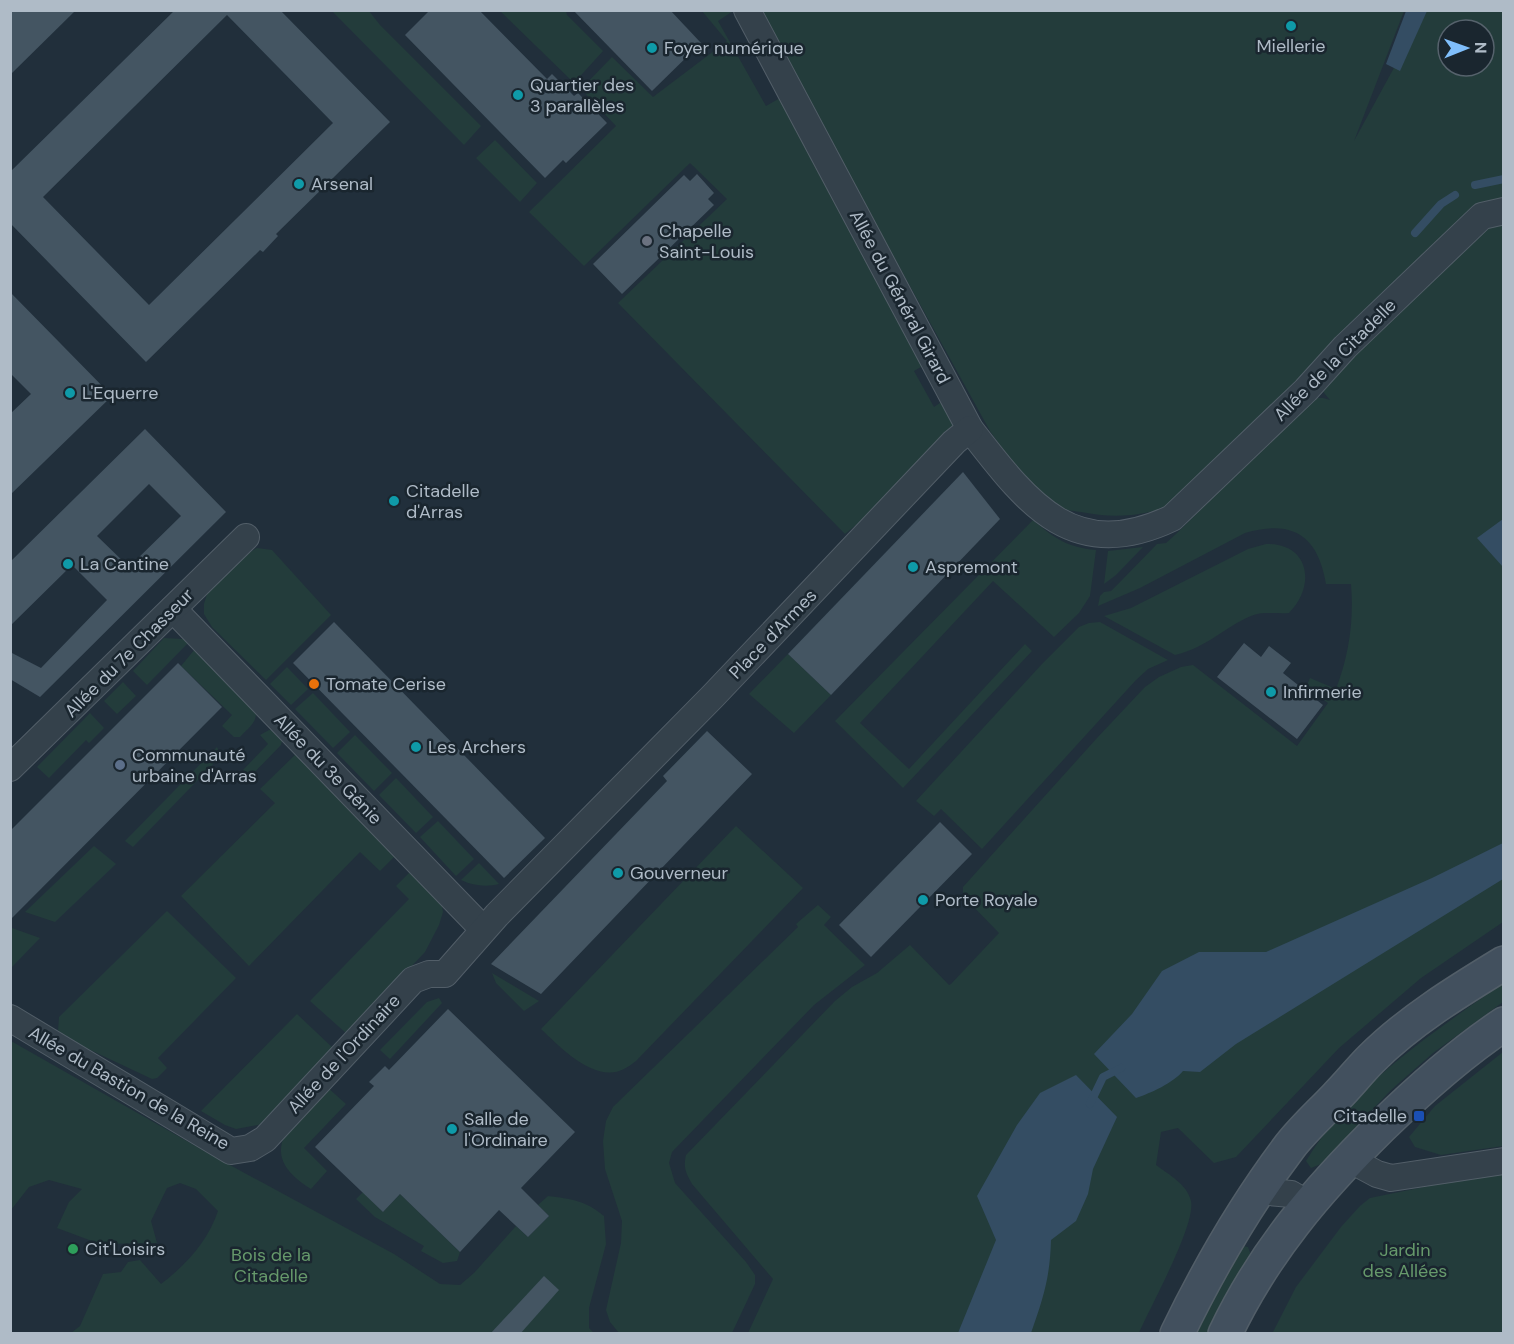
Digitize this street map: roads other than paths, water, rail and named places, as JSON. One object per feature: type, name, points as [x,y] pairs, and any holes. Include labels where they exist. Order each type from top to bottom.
[{"type":"main road","points":[[1177,1334],[1200,1287],[1258,1191],[1305,1129],[1370,1060],[1419,1019],[1503,963]]},
{"type":"main road","points":[[1225,1334],[1263,1266],[1308,1204],[1349,1159],[1427,1083],[1503,1024]]},
{"type":"street","name":"Allée du Général Girard","points":[[747,10],[970,429],[1006,475],[1035,506],[1068,526],[1103,533]]},
{"type":"street","name":"Allée de la Citadelle","points":[[1103,533],[1144,531],[1172,518],[1306,390],[1345,347],[1482,216],[1503,211]]},
{"type":"street","name":"Place d'Armes","points":[[445,974],[483,929],[854,550],[954,442],[970,429]]},
{"type":"street","name":"Allée du 7e Chasseur","points":[[10,768],[246,537]]},
{"type":"street","name":"Allée du 3e Génie","points":[[173,609],[483,929]]},
{"type":"street","name":"Allée de l'Ordinaire","points":[[250,1148],[265,1139],[413,980],[429,974],[445,974]]},
{"type":"street","name":"Allée du Bastion de la Reine","points":[[10,1018],[231,1151],[250,1148]]},
{"type":"street","points":[[1349,1159],[1377,1174],[1391,1178],[1503,1161]]},
{"type":"street","points":[[1258,1191],[1292,1194],[1308,1204]]},
{"type":"water","points":[[1406,11],[1427,11],[1400,71],[1386,64]]},
{"type":"water","points":[[1503,519],[1503,567],[1477,538]]},
{"type":"water","points":[[1503,843],[1503,879],[1236,1044],[1200,1072],[1183,1071],[1168,1083],[1136,1098],[1094,1054],[1132,1014],[1162,971],[1199,952],[1266,952],[1432,878]]},
{"type":"water","points":[[1076,1075],[1117,1117],[1093,1169],[1088,1194],[1076,1221],[1051,1240],[1045,1288],[1031,1333],[958,1333],[996,1240],[977,1196],[1017,1125],[1040,1093]]},
{"type":"waterway","points":[[1475,185],[1504,179]]},
{"type":"waterway","points":[[1415,233],[1441,204],[1455,195]]},
{"type":"waterway","points":[[1090,1104],[1103,1077],[1121,1068]]},
{"type":"place","name":"Miellerie","points":[[1291,26]]},
{"type":"place","name":"Foyer numérique","points":[[652,48]]},
{"type":"place","name":"Quartier des 3 parallèles","points":[[518,95]]},
{"type":"place","name":"Arsenal","points":[[299,184]]},
{"type":"place","name":"Chapelle Saint-Louis","points":[[647,241]]},
{"type":"place","name":"L'Equerre","points":[[70,393]]},
{"type":"place","name":"Citadelle d'Arras","points":[[394,501]]},
{"type":"place","name":"La Cantine","points":[[68,564]]},
{"type":"place","name":"Aspremont","points":[[913,567]]},
{"type":"place","name":"Tomate Cerise","points":[[314,684]]},
{"type":"place","name":"Infirmerie","points":[[1271,692]]},
{"type":"place","name":"Les Archers","points":[[416,747]]},
{"type":"place","name":"Communauté urbaine d'Arras","points":[[120,765]]},
{"type":"place","name":"Gouverneur","points":[[618,873]]},
{"type":"place","name":"Porte Royale","points":[[923,900]]},
{"type":"place","name":"Citadelle","points":[[1419,1116]]},
{"type":"place","name":"Salle de l'Ordinaire","points":[[452,1129]]},
{"type":"place","name":"Cit'Loisirs","points":[[73,1249]]},
{"type":"park label","name":"Jardin des Allées","points":[[1405,1260]]},
{"type":"park label","name":"Bois de la Citadelle","points":[[271,1265]]}]
